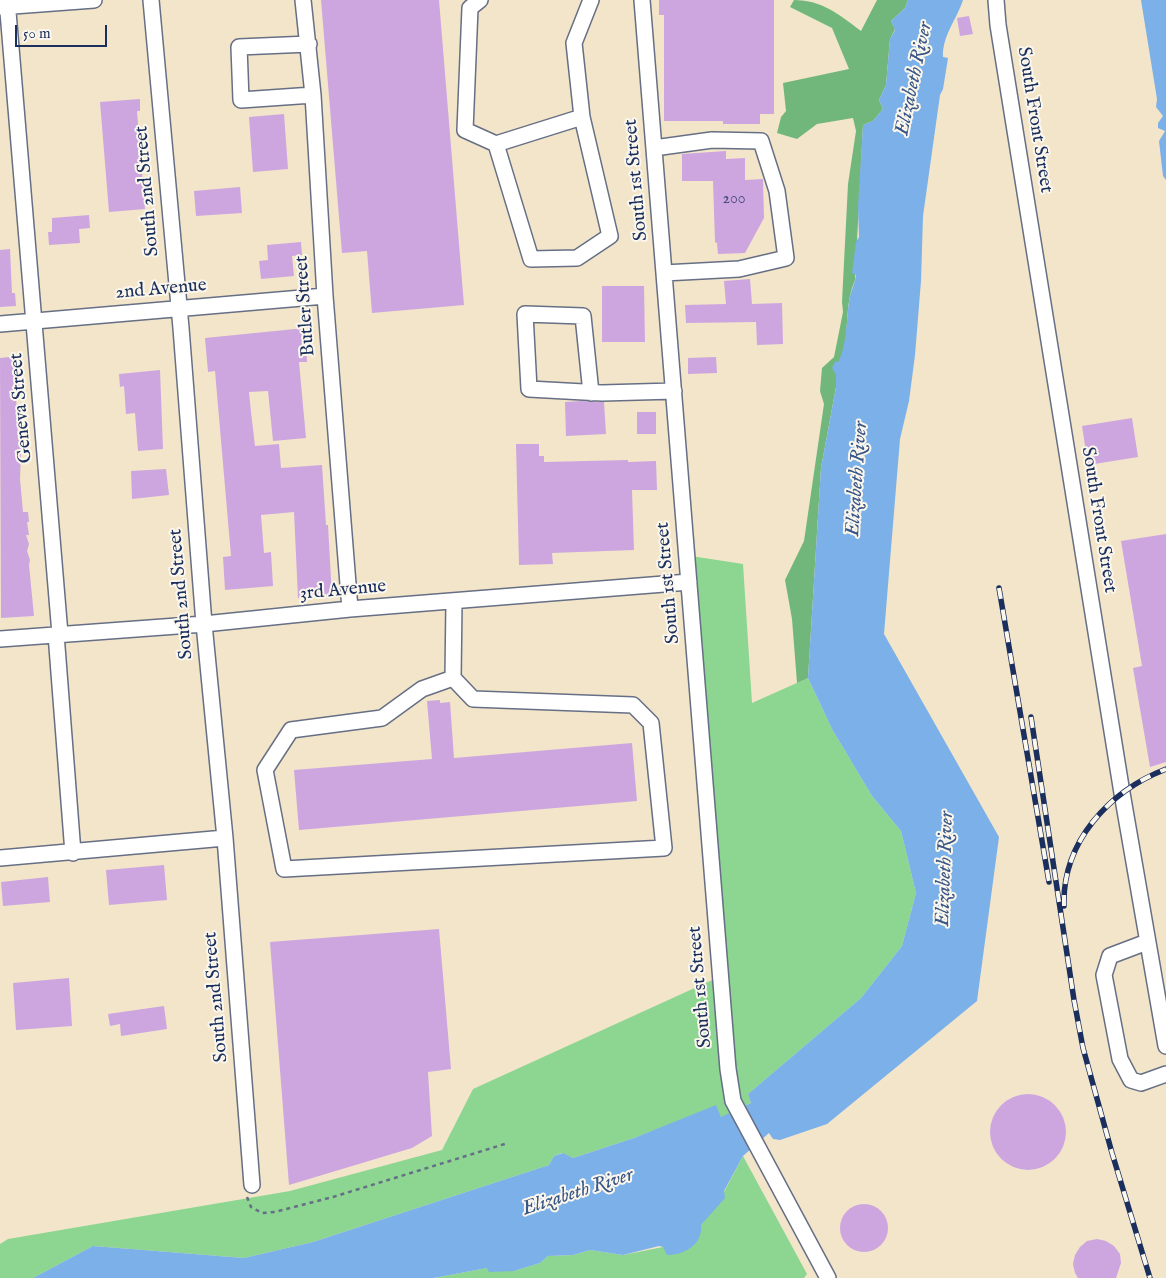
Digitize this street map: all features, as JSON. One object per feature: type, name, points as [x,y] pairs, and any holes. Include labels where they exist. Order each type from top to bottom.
[{"type":"street","points":[[5,5],[94,0]]},
{"type":"street","name":"South 2nd Street","points":[[150,0],[179,309],[204,624],[225,838],[252,1185]]},
{"type":"street","name":"Butler Street","points":[[303,0],[313,95],[325,296],[350,609]]},
{"type":"street","points":[[480,0],[470,8],[465,130],[496,144],[582,117]]},
{"type":"street","points":[[496,144],[531,260],[577,258],[610,236],[582,117],[574,43],[591,0]]},
{"type":"street","name":"South 1st Street","points":[[642,0],[727,1059],[732,1101],[828,1278]]},
{"type":"street","name":"South Front Street","points":[[996,0],[998,25],[1147,942],[1166,1046]]},
{"type":"street","name":"Geneva Street","points":[[5,5],[34,322],[73,853]]},
{"type":"street","points":[[309,44],[240,47],[241,100],[313,95]]},
{"type":"street","points":[[654,148],[712,140],[761,141],[777,191],[786,258],[739,269],[664,273]]},
{"type":"street","name":"2nd Avenue","points":[[0,324],[325,296]]},
{"type":"street","points":[[591,393],[583,316],[524,314],[529,389],[591,393],[674,391]]},
{"type":"street","name":"3rd Avenue","points":[[0,639],[204,624],[350,609],[689,582]]},
{"type":"street","points":[[453,678],[422,688],[382,718],[291,730],[265,770],[284,869],[664,848],[651,723],[633,704],[473,699],[453,678],[454,602]]},
{"type":"street","points":[[0,858],[225,838]]},
{"type":"street","points":[[1147,942],[1110,956],[1104,975],[1124,1071],[1131,1080],[1141,1082],[1166,1074]]},
{"type":"path","points":[[252,1185],[246,1195],[251,1207],[262,1213],[275,1212],[333,1197],[508,1143]]},
{"type":"green space","points":[[794,0],[822,6],[838,14],[861,31],[877,0],[908,0],[905,8],[891,21],[895,29],[890,39],[886,85],[879,100],[883,109],[873,121],[863,125],[855,280],[850,296],[845,345],[837,376],[821,468],[808,678],[797,683],[792,619],[785,580],[804,541],[824,404],[820,391],[822,368],[834,357],[843,312],[848,184],[856,131],[853,118],[817,124],[797,139],[777,133],[781,117],[786,111],[783,83],[849,69],[832,28],[790,7]]},
{"type":"green space","points":[[691,556],[743,564],[752,703],[808,678],[832,729],[872,796],[901,831],[916,893],[902,946],[861,998],[748,1094],[751,1103],[721,1118],[716,1106],[634,1138],[573,1158],[562,1153],[554,1156],[549,1165],[313,1242],[244,1258],[93,1246],[33,1278],[0,1278],[0,1244],[8,1239],[290,1191],[442,1150],[473,1089],[721,976]]},
{"type":"green space","points":[[743,1156],[807,1274],[804,1278],[434,1278],[487,1268],[514,1271],[540,1263],[548,1256],[573,1255],[590,1250],[623,1255],[663,1247],[701,1225],[724,1192]]},
{"type":"water","name":"Elizabeth River","points":[[908,0],[963,0],[947,35],[943,49],[943,57],[948,58],[943,89],[940,95],[923,216],[921,281],[915,355],[909,401],[900,439],[884,634],[999,837],[977,1001],[827,1124],[780,1140],[773,1139],[769,1133],[743,1156],[724,1191],[725,1198],[701,1225],[701,1232],[696,1243],[691,1248],[680,1253],[667,1255],[663,1247],[659,1246],[623,1255],[590,1250],[573,1255],[548,1256],[540,1263],[514,1271],[489,1272],[487,1268],[434,1278],[33,1278],[93,1246],[244,1258],[313,1242],[549,1165],[554,1156],[563,1153],[573,1158],[634,1138],[716,1105],[721,1117],[751,1103],[748,1094],[861,998],[902,946],[916,893],[901,831],[872,796],[832,729],[808,678],[821,468],[836,387],[836,375],[832,368],[835,362],[839,361],[844,347],[850,298],[856,275],[852,273],[856,242],[859,237],[858,207],[863,125],[873,121],[883,109],[879,100],[886,85],[890,39],[895,30],[891,21],[905,8]]},
{"type":"water","points":[[1141,0],[1166,0],[1166,180],[1163,176],[1159,141],[1165,131],[1158,128],[1158,123],[1163,116],[1156,107],[1157,99]]},
{"type":"building","points":[[321,0],[439,0],[464,305],[372,313],[367,251],[342,253]]},
{"type":"building","points":[[659,0],[774,0],[774,114],[760,114],[760,124],[723,124],[723,121],[664,121],[664,15],[659,15]]},
{"type":"building","points":[[969,16],[973,34],[960,36],[957,18]]},
{"type":"building","points":[[140,99],[140,111],[137,111],[145,209],[109,212],[100,102]]},
{"type":"building","points":[[284,114],[288,169],[253,172],[249,117]]},
{"type":"building","points":[[726,151],[726,159],[745,158],[745,180],[763,179],[764,218],[745,253],[718,254],[717,243],[715,242],[713,181],[682,181],[682,154]]},
{"type":"building","points":[[240,187],[242,213],[196,216],[194,191]]},
{"type":"building","points":[[89,215],[90,228],[79,229],[80,243],[49,245],[48,232],[52,232],[52,218]]},
{"type":"building","points":[[301,242],[302,255],[292,256],[294,276],[261,279],[259,261],[268,260],[267,245]]},
{"type":"building","points":[[10,249],[12,293],[15,293],[16,306],[0,307],[0,250]]},
{"type":"building","points":[[750,279],[752,304],[782,303],[783,344],[757,345],[756,322],[686,323],[685,305],[726,304],[724,281]]},
{"type":"building","points":[[602,286],[644,286],[645,342],[602,342]]},
{"type":"building","points":[[305,328],[307,362],[299,362],[306,438],[273,441],[268,391],[249,392],[251,412],[255,446],[279,444],[281,468],[322,465],[332,597],[298,598],[294,512],[261,515],[264,553],[271,552],[273,586],[225,590],[223,557],[231,556],[215,371],[208,372],[205,338]]},
{"type":"building","points":[[19,356],[19,385],[23,385],[24,395],[16,395],[18,440],[26,439],[27,451],[21,451],[20,479],[23,512],[28,512],[29,535],[26,535],[29,544],[27,551],[30,560],[34,616],[1,618],[0,358]]},
{"type":"building","points":[[716,357],[717,373],[688,374],[688,358]]},
{"type":"building","points":[[160,370],[163,449],[138,451],[135,413],[126,414],[124,386],[120,387],[119,374]]},
{"type":"building","points":[[565,402],[604,402],[606,434],[566,436]]},
{"type":"building","points":[[637,412],[656,412],[656,434],[637,434]]},
{"type":"building","points":[[1132,418],[1138,457],[1088,465],[1082,426]]},
{"type":"building","points":[[516,444],[539,444],[539,456],[544,456],[544,462],[656,461],[657,490],[632,490],[634,550],[552,553],[553,564],[519,565]]},
{"type":"building","points":[[166,469],[169,495],[132,499],[131,471]]},
{"type":"building","points":[[1166,534],[1166,762],[1150,767],[1133,668],[1142,666],[1121,541]]},
{"type":"building","points":[[440,700],[440,703],[450,702],[454,758],[632,743],[637,801],[299,830],[294,770],[432,759],[427,701]]},
{"type":"building","points":[[164,865],[167,900],[109,905],[106,870]]},
{"type":"building","points":[[48,877],[50,902],[3,906],[1,882]]},
{"type":"building","points":[[439,929],[451,1069],[428,1072],[432,1136],[412,1148],[289,1185],[270,942]]},
{"type":"building","points":[[69,978],[72,1026],[16,1030],[13,983]]},
{"type":"building","points":[[164,1006],[167,1029],[121,1036],[120,1024],[110,1026],[108,1014]]},
{"type":"building","points":[[1028,1094],[1043,1097],[1055,1105],[1063,1117],[1066,1132],[1063,1147],[1055,1159],[1043,1167],[1028,1170],[1013,1167],[1001,1159],[993,1147],[990,1132],[993,1117],[1001,1105],[1013,1097]]},
{"type":"building","points":[[859,1204],[869,1204],[881,1211],[888,1223],[888,1233],[881,1245],[869,1252],[859,1252],[851,1248],[844,1241],[840,1233],[840,1223],[844,1215],[851,1208]]},
{"type":"building","points":[[1097,1239],[1106,1241],[1114,1246],[1120,1254],[1121,1263],[1116,1278],[1078,1278],[1073,1264],[1075,1255],[1087,1241]]},
{"type":"railway","points":[[999,588],[1049,882]]},
{"type":"railway","points":[[1031,717],[1083,1048],[1112,1153],[1150,1278]]},
{"type":"railway","points":[[1064,906],[1065,883],[1071,861],[1080,840],[1093,822],[1108,805],[1126,791],[1166,769]]}]
